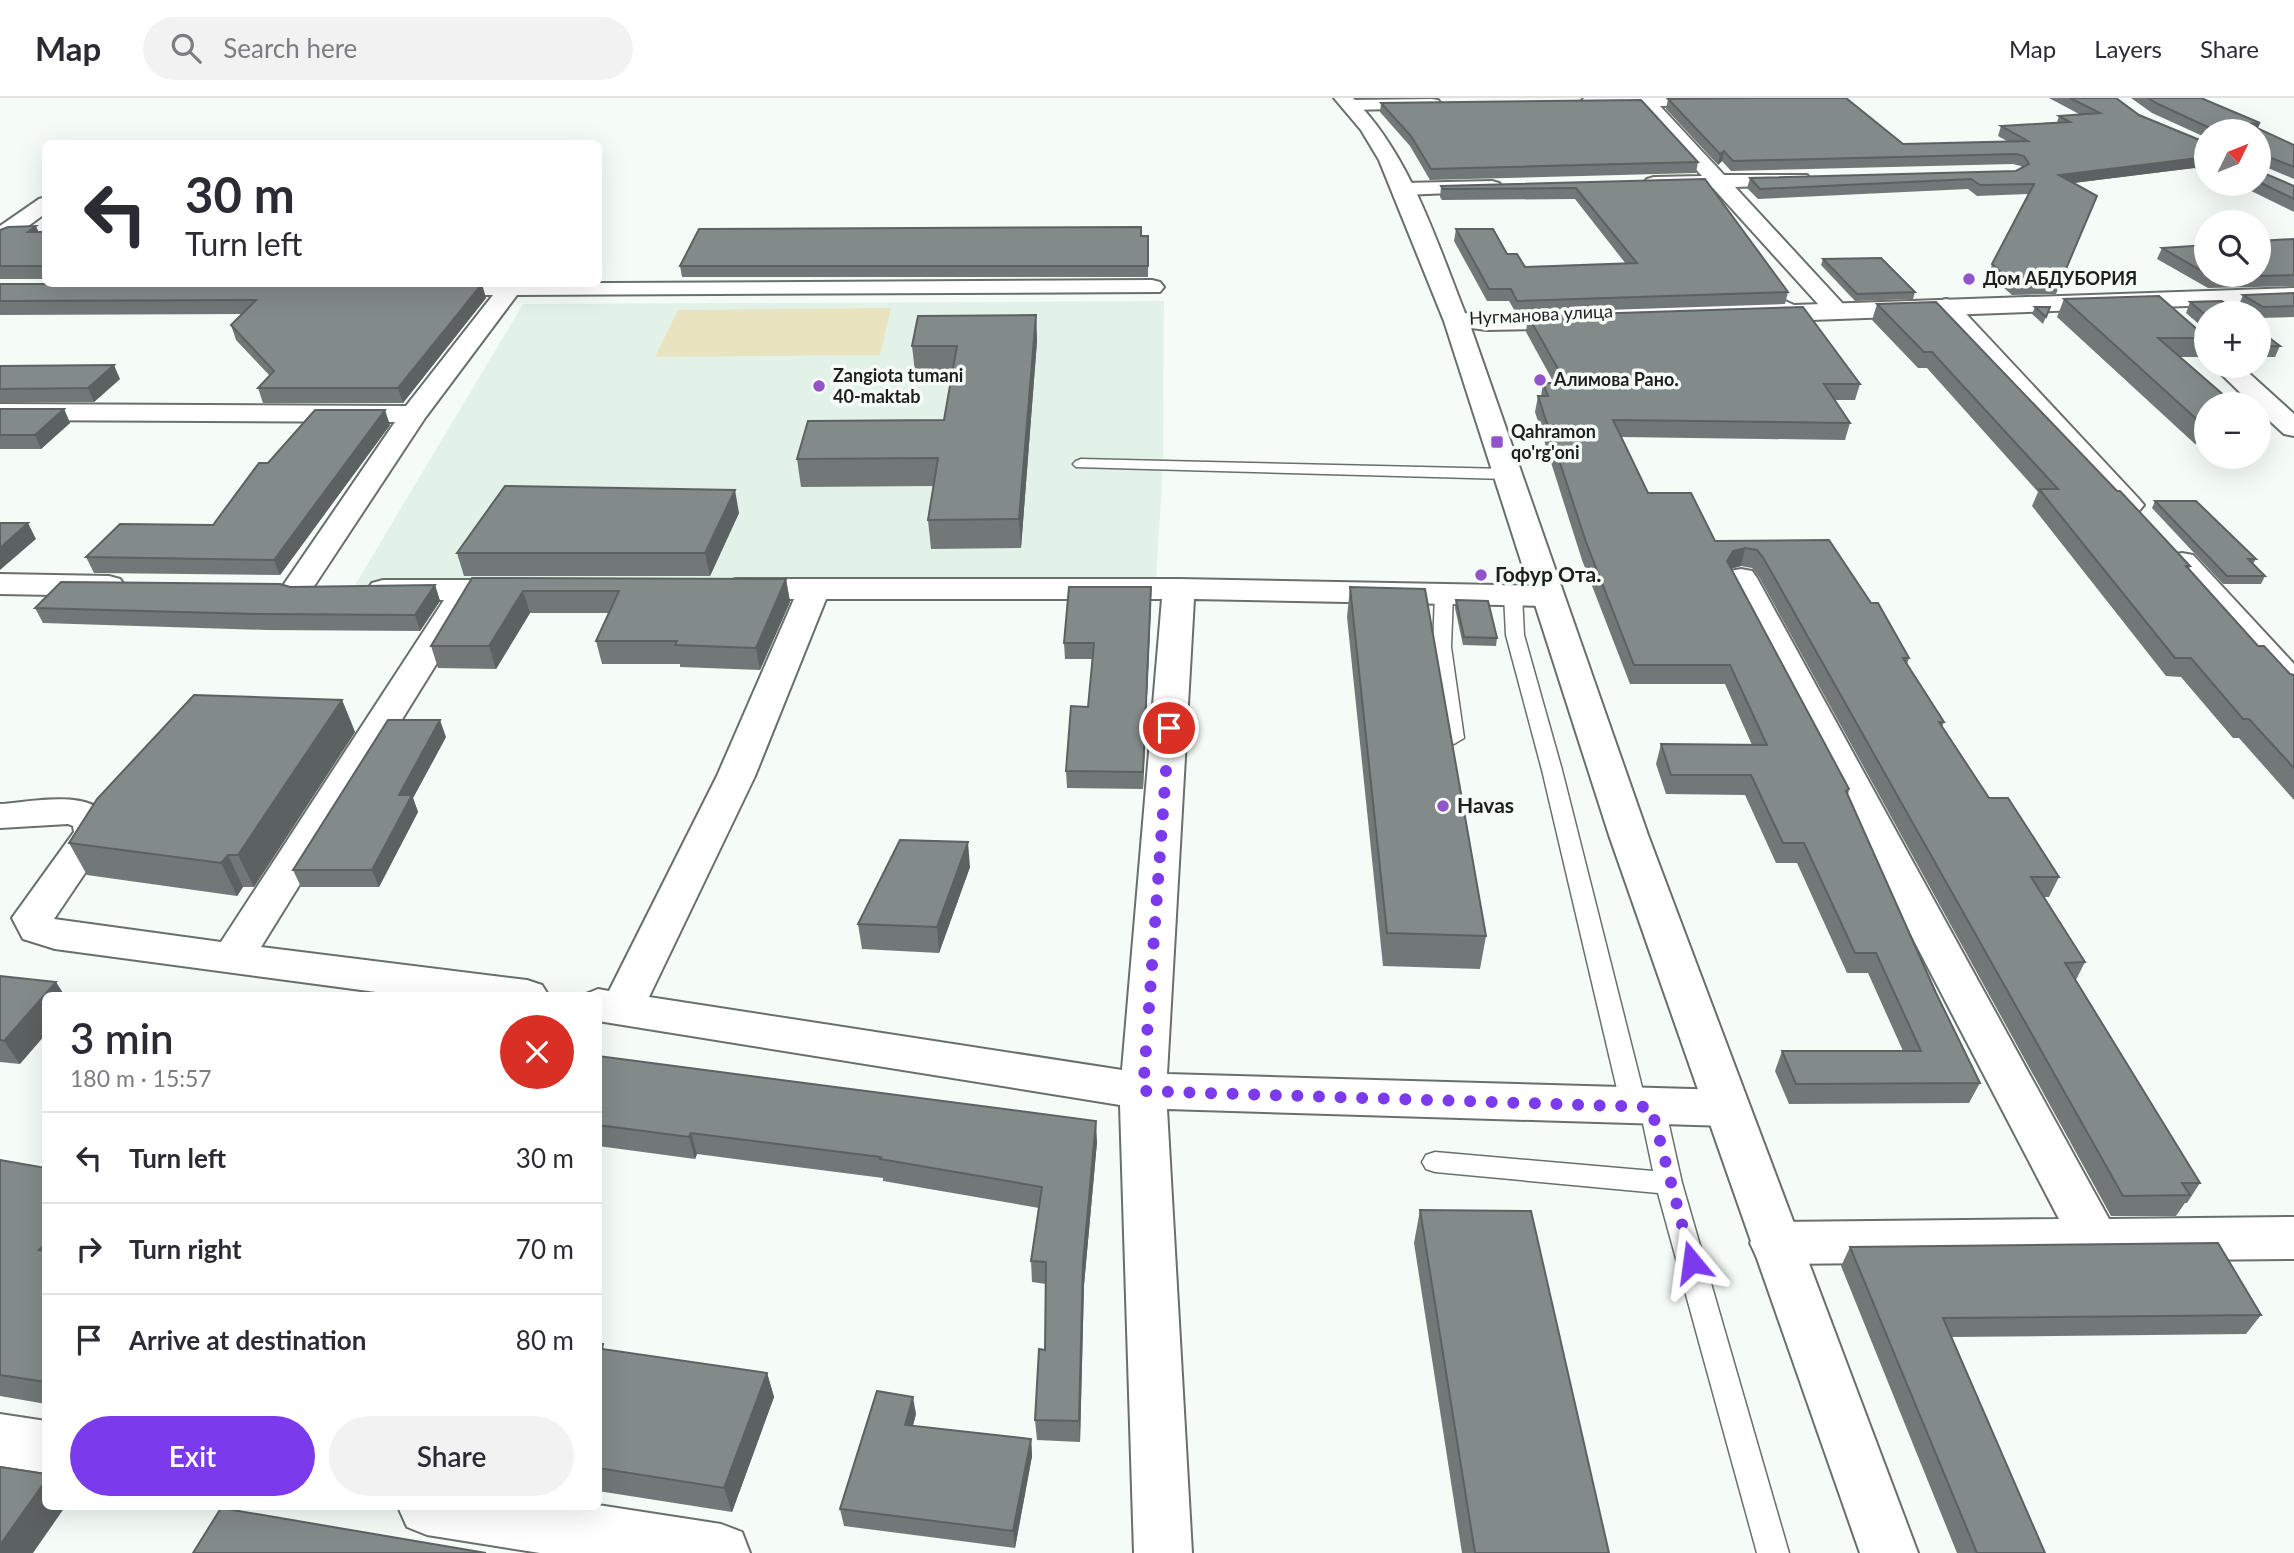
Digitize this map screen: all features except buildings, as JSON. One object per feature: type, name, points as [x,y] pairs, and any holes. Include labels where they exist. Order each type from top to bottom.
[{"type":"street","points":[[1643,100],[1836,310]]},
{"type":"street","points":[[1578,102],[1742,100]]},
{"type":"street","points":[[1347,101],[1444,103]]},
{"type":"street","points":[[1347,101],[1372,128],[1403,189],[1457,319],[1507,474],[1530,595],[1727,1108],[1889,1553]]},
{"type":"street","points":[[1636,183],[1825,178]]},
{"type":"street","points":[[1403,189],[1513,186]]},
{"type":"street","points":[[0,236],[42,207]]},
{"type":"street","points":[[413,288],[1152,287]]},
{"type":"street","points":[[510,288],[283,590],[550,590]]},
{"type":"street","name":"Нугманова улица","points":[[1457,319],[1487,323],[1566,321],[2294,295]]},
{"type":"street","points":[[2155,301],[2181,324]]},
{"type":"street","name":"Нугманова улица","points":[[1457,319],[1482,315],[1780,306],[1836,310]]},
{"type":"street","points":[[1946,306],[2294,684]]},
{"type":"street","points":[[1473,363],[1487,347],[1500,340],[1566,321]]},
{"type":"street","points":[[2239,378],[2294,428]]},
{"type":"street","points":[[0,412],[414,414]]},
{"type":"street","points":[[1741,578],[2095,1240]]},
{"type":"street","points":[[0,584],[135,587]]},
{"type":"street","points":[[702,589],[1179,589],[1530,595]]},
{"type":"street","points":[[814,589],[736,776],[610,1007],[1143,1091],[1727,1108]]},
{"type":"street","points":[[1163,1553],[1143,1091],[1179,589]]},
{"type":"street","points":[[232,958],[466,590]]},
{"type":"street","points":[[0,816],[74,811],[92,820],[93,833],[33,918],[38,929],[55,934],[496,992]]},
{"type":"street","points":[[1775,1243],[2294,1238]]},
{"type":"street","points":[[0,1440],[42,1446]]},
{"type":"street","points":[[446,1510],[721,1553]]},
{"type":"lane","points":[[1081,464],[1507,474]]},
{"type":"lane","points":[[1444,594],[1442,630],[1454,738]]},
{"type":"lane","points":[[1530,595],[1516,635],[1643,1106],[1670,1183],[1773,1553]]},
{"type":"lane","points":[[1435,1162],[1670,1183]]},
{"type":"shaded area","name":"Zangiota tumani 40-maktab","points":[[1164,301],[1163,467],[1156,580],[355,585],[523,304]]},
{"type":"shaded area","points":[[891,308],[880,355],[655,357],[678,310]]},
{"type":"place","name":"Дом АБДУБОРИЯ","points":[[1969,279]]},
{"type":"place","name":"Алимова Рано.","points":[[1540,380]]},
{"type":"place","name":"Zangiota tumani 40-maktab","points":[[819,386]]},
{"type":"place","name":"Qahramon qo'rg'oni","points":[[1497,442]]},
{"type":"place","name":"Гофур Ота.","points":[[1481,575]]},
{"type":"place","name":"Havas","points":[[1443,806]]},
{"type":"route","points":[[1169,728],[1143,1091],[1651,1107],[1692,1262]]}]
